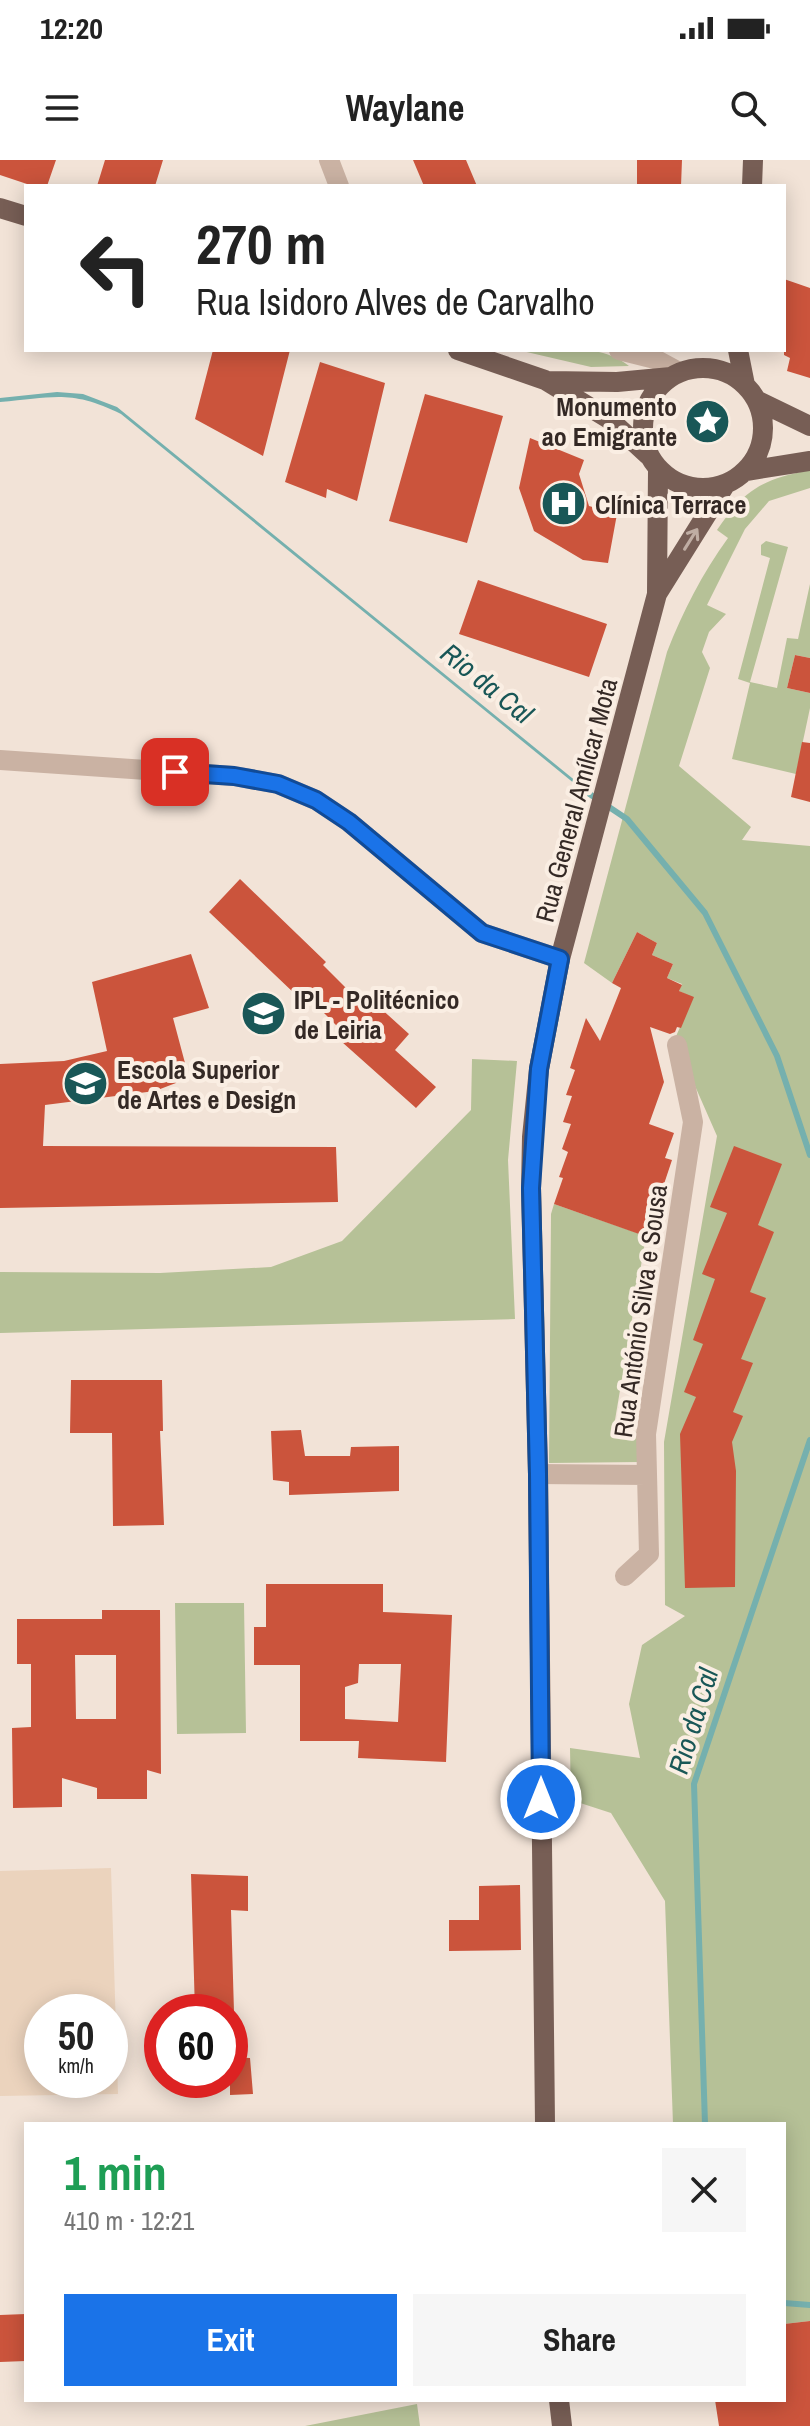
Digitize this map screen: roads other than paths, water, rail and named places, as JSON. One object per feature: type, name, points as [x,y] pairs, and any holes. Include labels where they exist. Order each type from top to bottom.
[{"type":"main road","points":[[752,184],[753,160]]},
{"type":"main road","points":[[0,208],[24,215]]},
{"type":"main road","points":[[464,352],[545,380],[609,419],[671,480],[687,487],[704,489],[725,485],[746,471],[757,456],[763,437],[762,418],[750,392],[739,352]]},
{"type":"main road","points":[[657,594],[653,462],[643,438],[642,420],[647,403],[657,388],[701,352]]},
{"type":"main road","points":[[545,380],[617,382],[703,368],[719,370],[750,392],[810,426]]},
{"type":"main road","points":[[746,471],[810,461]]},
{"type":"main road","points":[[657,594],[725,485]]},
{"type":"main road","name":"Rua General Amílcar Mota","points":[[545,2122],[532,1137],[539,1069],[560,959],[657,594]]},
{"type":"main road","points":[[559,2402],[562,2426]]},
{"type":"street","points":[[329,160],[338,184]]},
{"type":"street","points":[[627,352],[655,359],[679,373]]},
{"type":"street","points":[[0,760],[234,776],[278,784],[316,800],[349,822],[482,933],[560,959]]},
{"type":"street","name":"Rua António Silva e Sousa","points":[[625,1576],[649,1554],[646,1434],[693,1122],[677,1045]]},
{"type":"street","points":[[538,1474],[647,1475]]},
{"type":"water","points":[[57,392],[83,394],[117,407],[588,791],[586,793],[121,414],[74,398],[48,397],[0,402],[0,398]]},
{"type":"waterway","name":"Rio da Cal","points":[[582,789],[627,819],[705,913],[777,1056],[810,1155]]},
{"type":"waterway","name":"Rio da Cal","points":[[705,2122],[694,1784],[810,1440]]},
{"type":"waterway","name":"Rio da Cal","points":[[786,2303],[810,2305]]},
{"type":"place","name":"Monumento ao Emigrante","points":[[708,421]]},
{"type":"place","name":"Clínica Terrace","points":[[564,504]]},
{"type":"place","name":"IPL - Politécnico de Leiria","points":[[263,1014]]},
{"type":"place","name":"Escola Superior de Artes e Design","points":[[86,1084]]}]
